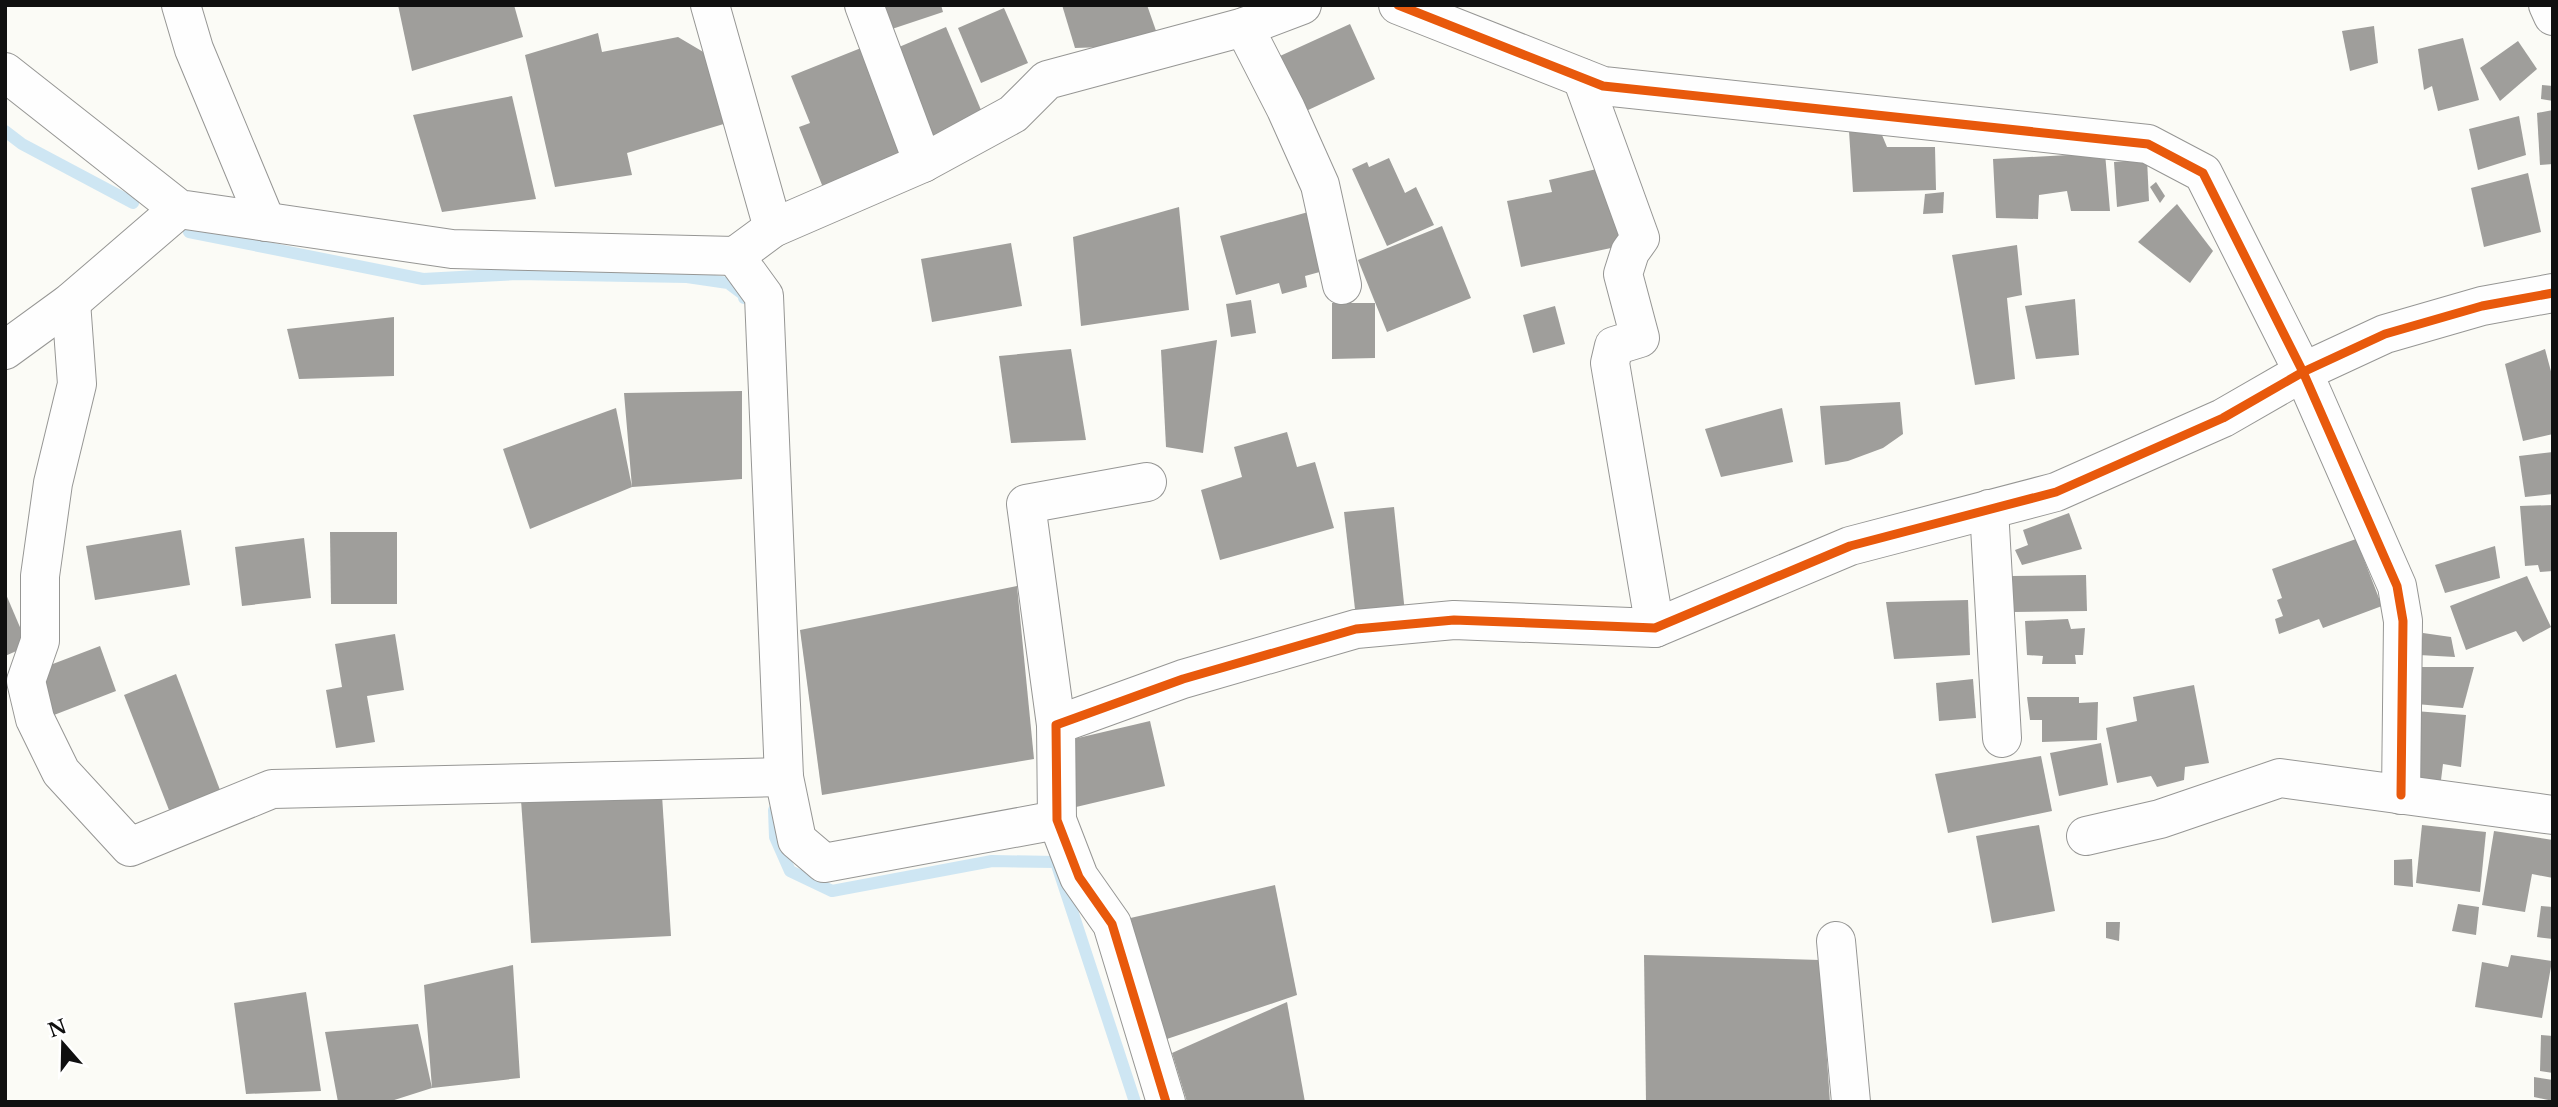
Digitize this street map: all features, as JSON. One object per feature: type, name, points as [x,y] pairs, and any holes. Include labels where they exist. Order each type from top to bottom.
[{"type":"street","points":[[181,5],[194,49],[266,222]]},
{"type":"street","points":[[710,5],[773,228]]},
{"type":"street","points":[[864,5],[923,163]]},
{"type":"street","points":[[5,72],[179,209],[452,249],[735,256],[773,228],[923,163],[1013,114],[1047,80],[1244,27],[1302,5]]},
{"type":"street","points":[[1398,5],[1603,86],[2148,144],[2203,173],[2303,372],[2397,586],[2403,621],[2401,794]]},
{"type":"street","points":[[2548,5],[2553,16]]},
{"type":"street","points":[[1244,27],[1286,109],[1320,185],[1342,285]]},
{"type":"street","points":[[1582,78],[1640,238],[1630,252],[1623,274],[1640,338],[1614,346],[1609,363],[1655,628]]},
{"type":"street","points":[[5,350],[71,302],[179,209]]},
{"type":"street","points":[[735,256],[764,296],[784,777],[797,840],[824,863],[1057,821]]},
{"type":"street","points":[[1056,725],[1183,679],[1356,629],[1454,620],[1655,628],[1850,546],[2056,492],[2223,418],[2303,372],[2385,334],[2482,306],[2553,293]]},
{"type":"street","points":[[71,302],[77,384],[52,483],[40,576],[40,641],[26,681],[35,719],[61,772],[130,847],[272,789],[784,777]]},
{"type":"street","points":[[1147,482],[1026,504],[1056,725],[1057,821],[1079,877],[1112,924],[1166,1102]]},
{"type":"street","points":[[1989,509],[2002,738]]},
{"type":"street","points":[[2086,836],[2160,819],[2280,778],[2553,815]]},
{"type":"street","points":[[1836,941],[1851,1098]]},
{"type":"building","points":[[398,5],[514,5],[523,37],[412,71]]},
{"type":"building","points":[[871,5],[941,5],[943,12],[880,33]]},
{"type":"building","points":[[1062,5],[1147,5],[1161,45],[1075,48]]},
{"type":"building","points":[[1004,8],[1028,63],[981,83],[958,28]]},
{"type":"building","points":[[1350,24],[1375,79],[1306,111],[1280,56]]},
{"type":"building","points":[[2374,26],[2378,63],[2350,71],[2342,31]]},
{"type":"building","points":[[946,27],[984,117],[923,143],[885,53]]},
{"type":"building","points":[[598,33],[602,52],[678,37],[705,53],[727,123],[627,153],[632,175],[555,187],[525,55]]},
{"type":"building","points":[[2463,38],[2479,100],[2438,111],[2432,86],[2424,90],[2418,49]]},
{"type":"building","points":[[2518,41],[2537,69],[2500,101],[2480,68]]},
{"type":"building","points":[[866,46],[910,155],[824,190],[799,127],[810,123],[791,76]]},
{"type":"building","points":[[2542,85],[2553,86],[2553,101],[2541,99]]},
{"type":"building","points":[[512,96],[536,199],[442,212],[413,115]]},
{"type":"building","points":[[2553,110],[2553,164],[2540,165],[2537,113]]},
{"type":"building","points":[[2519,116],[2526,155],[2478,170],[2469,129]]},
{"type":"building","points":[[1849,131],[1882,135],[1887,147],[1935,147],[1936,190],[1853,192]]},
{"type":"building","points":[[2105,153],[2110,211],[2071,211],[2067,191],[2039,195],[2038,219],[1996,218],[1993,159]]},
{"type":"building","points":[[1389,158],[1405,193],[1416,187],[1434,225],[1387,246],[1352,169],[1367,162],[1369,167]]},
{"type":"building","points":[[2147,159],[2149,201],[2117,207],[2114,162]]},
{"type":"building","points":[[1601,168],[1630,244],[1521,267],[1507,201],[1552,192],[1549,180]]},
{"type":"building","points":[[2528,173],[2541,232],[2484,247],[2471,188]]},
{"type":"building","points":[[2156,182],[2165,196],[2160,203],[2150,187]]},
{"type":"building","points":[[1944,192],[1943,213],[1923,214],[1925,194]]},
{"type":"building","points":[[2177,204],[2213,251],[2190,283],[2138,242]]},
{"type":"building","points":[[1179,207],[1189,310],[1081,326],[1073,237]]},
{"type":"building","points":[[1312,211],[1327,270],[1305,276],[1307,287],[1282,294],[1279,283],[1236,295],[1220,236]]},
{"type":"building","points":[[1442,226],[1471,298],[1387,332],[1358,260]]},
{"type":"building","points":[[1011,243],[1022,306],[932,322],[921,259]]},
{"type":"building","points":[[2017,245],[2022,295],[2007,298],[2015,379],[1975,385],[1952,255]]},
{"type":"building","points":[[2075,299],[2079,355],[2036,359],[2025,306]]},
{"type":"building","points":[[1251,300],[1256,333],[1231,337],[1226,304]]},
{"type":"building","points":[[1332,303],[1375,303],[1375,358],[1332,359]]},
{"type":"building","points":[[1555,306],[1565,344],[1533,353],[1523,315]]},
{"type":"building","points":[[394,317],[394,376],[299,379],[287,329]]},
{"type":"building","points":[[1217,340],[1203,453],[1166,447],[1161,350]]},
{"type":"building","points":[[1071,349],[1086,440],[1011,443],[999,356]]},
{"type":"building","points":[[2545,349],[2553,379],[2553,434],[2523,441],[2505,364]]},
{"type":"building","points":[[742,391],[742,479],[632,487],[624,393]]},
{"type":"building","points":[[1900,402],[1903,434],[1883,448],[1848,461],[1825,465],[1820,406]]},
{"type":"building","points":[[616,408],[632,487],[530,529],[503,449]]},
{"type":"building","points":[[1782,408],[1793,462],[1721,477],[1705,429]]},
{"type":"building","points":[[1287,432],[1297,467],[1315,462],[1334,528],[1220,560],[1201,490],[1242,477],[1234,447]]},
{"type":"building","points":[[2553,452],[2553,494],[2525,497],[2519,456]]},
{"type":"building","points":[[2553,505],[2553,571],[2540,572],[2538,565],[2525,566],[2520,506]]},
{"type":"building","points":[[1394,507],[1405,613],[1356,618],[1344,512]]},
{"type":"building","points":[[2069,513],[2082,549],[2022,565],[2015,550],[2028,545],[2023,530]]},
{"type":"building","points":[[181,530],[190,585],[95,600],[86,546]]},
{"type":"building","points":[[330,532],[397,532],[397,604],[331,604]]},
{"type":"building","points":[[304,538],[311,598],[242,606],[235,547]]},
{"type":"building","points":[[2356,539],[2382,606],[2323,628],[2319,619],[2279,634],[2275,619],[2283,616],[2277,600],[2282,598],[2272,569]]},
{"type":"building","points":[[2495,546],[2500,578],[2445,593],[2435,565]]},
{"type":"building","points":[[2086,575],[2087,611],[2012,612],[2011,576]]},
{"type":"building","points":[[2527,576],[2551,627],[2523,642],[2516,631],[2466,650],[2450,606]]},
{"type":"building","points":[[1017,586],[1034,759],[822,795],[800,630]]},
{"type":"building","points":[[5,592],[28,646],[5,656]]},
{"type":"building","points":[[1968,600],[1970,655],[1894,659],[1886,602]]},
{"type":"building","points":[[2068,619],[2071,629],[2085,628],[2083,655],[2075,655],[2076,664],[2042,664],[2043,656],[2027,655],[2025,621]]},
{"type":"building","points":[[2423,633],[2451,637],[2455,657],[2419,655]]},
{"type":"building","points":[[395,634],[404,690],[367,696],[375,742],[336,748],[326,690],[342,687],[335,644]]},
{"type":"building","points":[[100,646],[116,691],[54,715],[37,670]]},
{"type":"building","points":[[2421,667],[2474,667],[2463,708],[2416,704]]},
{"type":"building","points":[[176,674],[220,790],[169,810],[124,695]]},
{"type":"building","points":[[1973,679],[1976,718],[1939,721],[1936,683]]},
{"type":"building","points":[[2194,685],[2209,763],[2185,767],[2184,780],[2157,787],[2151,776],[2117,783],[2106,728],[2137,721],[2133,697]]},
{"type":"building","points":[[2027,697],[2079,697],[2079,703],[2098,702],[2097,740],[2042,742],[2042,720],[2030,720]]},
{"type":"building","points":[[2415,711],[2466,715],[2461,767],[2443,764],[2440,788],[2407,786]]},
{"type":"building","points":[[1150,721],[1165,786],[1076,807],[1061,742]]},
{"type":"building","points":[[2101,743],[2108,785],[2059,796],[2050,753]]},
{"type":"building","points":[[2041,756],[2052,811],[1948,833],[1935,774]]},
{"type":"building","points":[[662,795],[671,936],[531,943],[521,800]]},
{"type":"building","points":[[2039,825],[2055,911],[1992,923],[1976,836]]},
{"type":"building","points":[[2422,825],[2486,832],[2480,892],[2416,883]]},
{"type":"building","points":[[2494,831],[2553,840],[2553,878],[2532,874],[2525,912],[2482,905]]},
{"type":"building","points":[[2412,859],[2413,887],[2394,885],[2394,860]]},
{"type":"building","points":[[1275,885],[1297,995],[1164,1040],[1126,919]]},
{"type":"building","points":[[2458,904],[2479,907],[2476,935],[2452,931]]},
{"type":"building","points":[[2541,906],[2553,907],[2553,939],[2537,937]]},
{"type":"building","points":[[2106,922],[2120,922],[2119,941],[2106,938]]},
{"type":"building","points":[[1644,955],[1820,960],[1830,1102],[1646,1102]]},
{"type":"building","points":[[2511,955],[2552,961],[2542,1018],[2475,1007],[2482,962],[2508,967]]},
{"type":"building","points":[[513,965],[520,1078],[432,1088],[424,985]]},
{"type":"building","points":[[306,992],[321,1091],[246,1094],[234,1003]]},
{"type":"building","points":[[1287,1002],[1305,1102],[1187,1102],[1172,1053]]},
{"type":"building","points":[[418,1024],[432,1088],[388,1102],[338,1102],[325,1032]]},
{"type":"building","points":[[2541,1035],[2553,1036],[2553,1073],[2540,1071]]},
{"type":"building","points":[[2534,1077],[2553,1080],[2553,1101],[2534,1097]]},
{"type":"waterway","points":[[5,131],[22,144],[133,203]]},
{"type":"waterway","points":[[189,232],[423,279],[517,274],[687,277],[728,283],[744,295],[744,298]]},
{"type":"waterway","points":[[774,810],[775,837],[790,871],[832,891],[992,861],[1056,862],[1135,1102]]},
{"type":"cycle path","points":[[1398,5],[1603,86],[2148,144],[2203,173],[2303,372],[2397,586],[2403,621],[2401,795]]},
{"type":"cycle path","points":[[1166,1102],[1112,924],[1079,877],[1057,820],[1056,725],[1183,679],[1356,629],[1454,620],[1655,628],[1850,546],[2056,492],[2223,418],[2303,372],[2385,334],[2482,306],[2553,293]]}]
